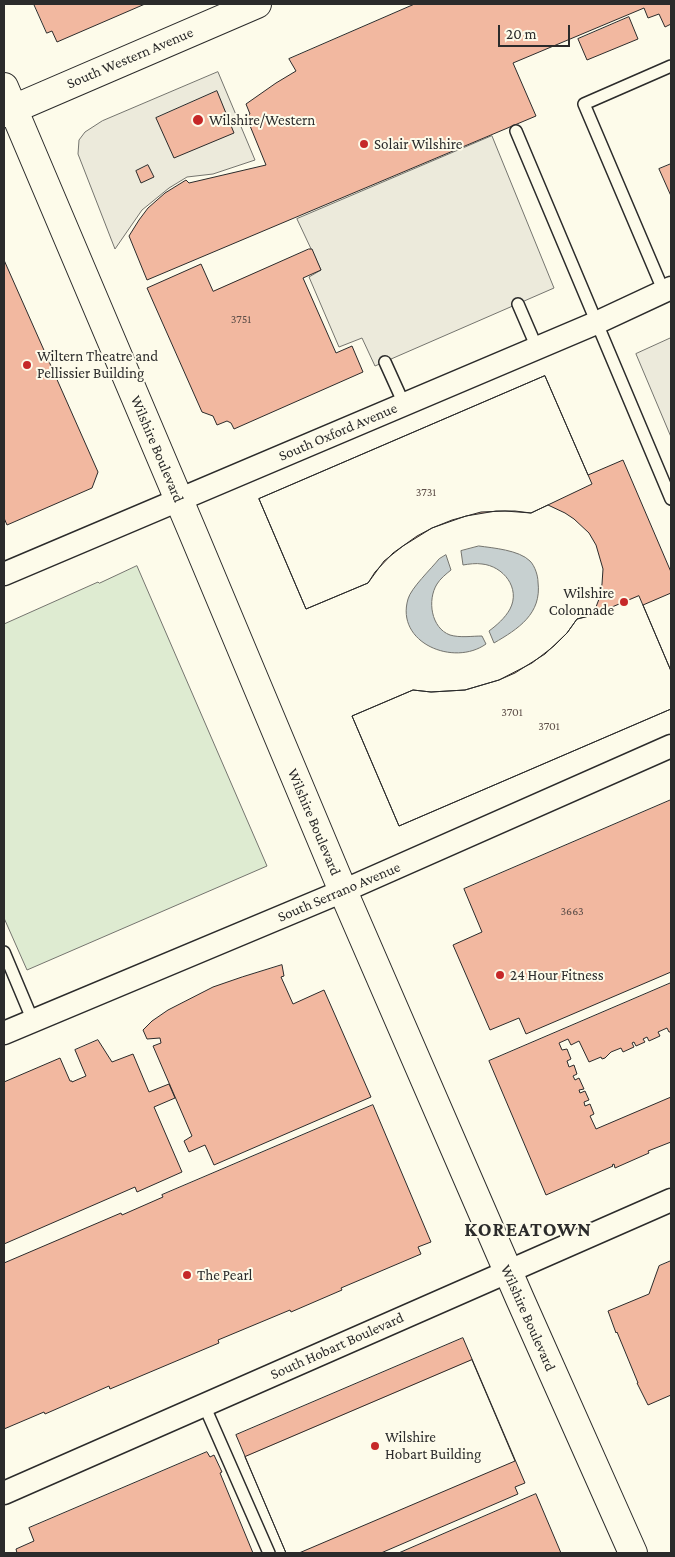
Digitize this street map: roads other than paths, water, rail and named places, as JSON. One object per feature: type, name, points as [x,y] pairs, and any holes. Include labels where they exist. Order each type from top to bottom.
[{"type":"main road","name":"South Western Avenue","points":[[7,103],[257,4]]},
{"type":"main road","name":"Wilshire Boulevard","points":[[7,103],[178,499],[343,892],[633,1553]]},
{"type":"street","name":"South Oxford Avenue","points":[[4,574],[596,323],[668,290]]},
{"type":"street","name":"South Serrano Avenue","points":[[4,1033],[343,892],[671,746]]},
{"type":"street","name":"South Hobart Boulevard","points":[[4,1493],[671,1200]]},
{"type":"lane","points":[[668,290],[584,104],[671,66]]},
{"type":"lane","points":[[516,131],[670,494]]},
{"type":"lane","points":[[518,304],[537,348]]},
{"type":"lane","points":[[385,362],[404,404]]},
{"type":"lane","points":[[4,952],[33,1021]]},
{"type":"lane","points":[[204,1405],[269,1553]]},
{"type":"place","name":"Wilshire/Western","points":[[198,120]]},
{"type":"place","name":"Solair Wilshire","points":[[364,144]]},
{"type":"place","name":"Wiltern Theatre and Pellissier Building","points":[[27,365]]},
{"type":"place","name":"Wilshire Colonnade","points":[[624,602]]},
{"type":"place","name":"24 Hour Fitness","points":[[500,975]]},
{"type":"place","name":"The Pearl","points":[[187,1275]]},
{"type":"place","name":"Wilshire Hobart Building","points":[[375,1446]]},
{"type":"district","name":"KOREATOWN","points":[[528,1230]]}]
